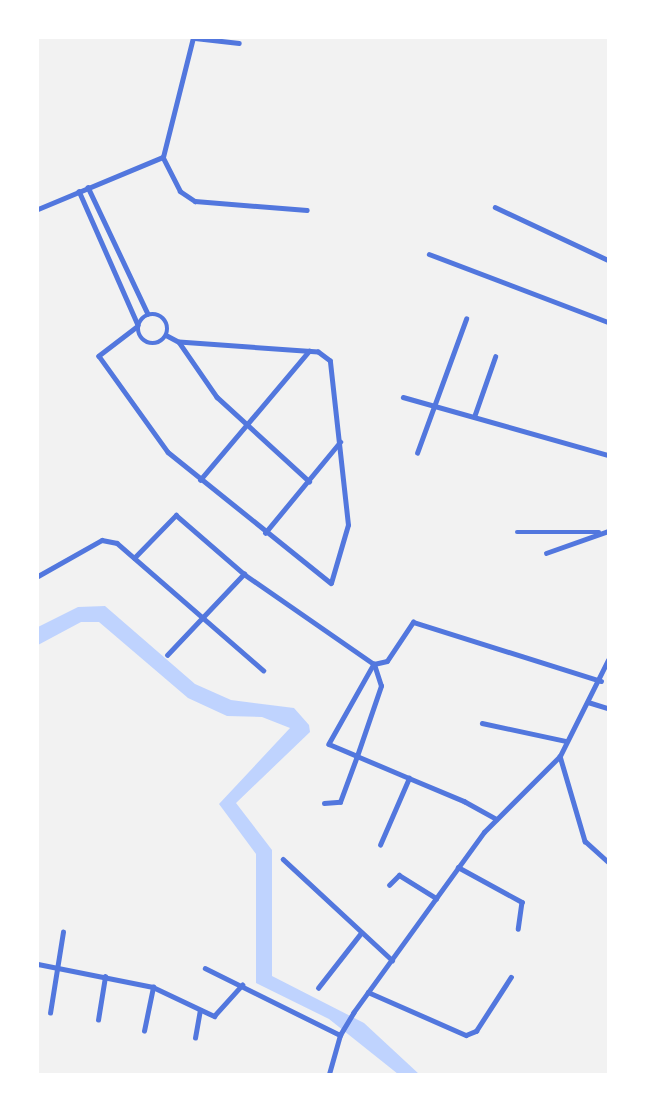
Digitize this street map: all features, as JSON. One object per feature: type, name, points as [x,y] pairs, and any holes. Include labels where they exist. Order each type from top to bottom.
[{"type":"street","points":[[239,43],[194,38],[163,157],[180,191],[195,201],[307,210]]},
{"type":"street","points":[[38,209],[163,157]]},
{"type":"street","points":[[88,187],[148,314],[165,320],[166,335]]},
{"type":"street","points":[[79,191],[147,343],[166,335]]},
{"type":"street","points":[[495,207],[609,260]]},
{"type":"street","points":[[429,254],[609,322]]},
{"type":"street","points":[[148,314],[138,326],[99,356],[168,452],[265,533],[331,583],[348,525],[330,361],[309,351],[179,342],[166,335]]},
{"type":"street","points":[[417,453],[466,319]]},
{"type":"street","points":[[179,342],[203,381],[246,427],[309,481]]},
{"type":"street","points":[[200,480],[309,351]]},
{"type":"street","points":[[474,417],[495,357]]},
{"type":"street","points":[[403,397],[609,455]]},
{"type":"street","points":[[265,533],[340,442]]},
{"type":"street","points":[[135,558],[176,515],[244,574],[374,664],[381,686],[357,756],[340,802],[324,803]]},
{"type":"street","points":[[517,532],[609,531]]},
{"type":"street","points":[[546,553],[599,532]]},
{"type":"street","points":[[38,576],[102,540],[117,543],[263,670]]},
{"type":"street","points":[[167,655],[244,574]]},
{"type":"street","points":[[496,819],[357,756],[327,739],[374,664],[387,661],[413,622],[601,681]]},
{"type":"street","points":[[329,1074],[341,1033],[353,1013],[458,867],[496,819],[560,756],[566,741],[601,681],[609,660]]},
{"type":"street","points":[[588,702],[609,708]]},
{"type":"street","points":[[482,723],[566,741]]},
{"type":"street","points":[[560,756],[585,841],[609,862]]},
{"type":"street","points":[[380,845],[408,778]]},
{"type":"street","points":[[283,859],[392,960]]},
{"type":"street","points":[[458,867],[522,903],[518,929]]},
{"type":"street","points":[[389,885],[400,875],[436,898]]},
{"type":"street","points":[[50,1013],[63,932]]},
{"type":"street","points":[[318,988],[361,933]]},
{"type":"street","points":[[38,964],[153,987],[214,1016],[242,985]]},
{"type":"street","points":[[205,968],[341,1033]]},
{"type":"street","points":[[98,1020],[105,977]]},
{"type":"street","points":[[368,992],[466,1035],[476,1031],[511,977]]},
{"type":"street","points":[[144,1032],[153,987]]},
{"type":"street","points":[[195,1038],[200,1010]]},
{"type":"water","points":[[105,606],[195,684],[231,700],[294,708],[309,725],[310,732],[236,803],[272,850],[272,976],[364,1023],[419,1074],[398,1074],[329,1019],[256,983],[256,854],[219,804],[290,728],[262,717],[227,716],[188,698],[99,622],[81,622],[38,645],[38,627],[78,607]]}]
